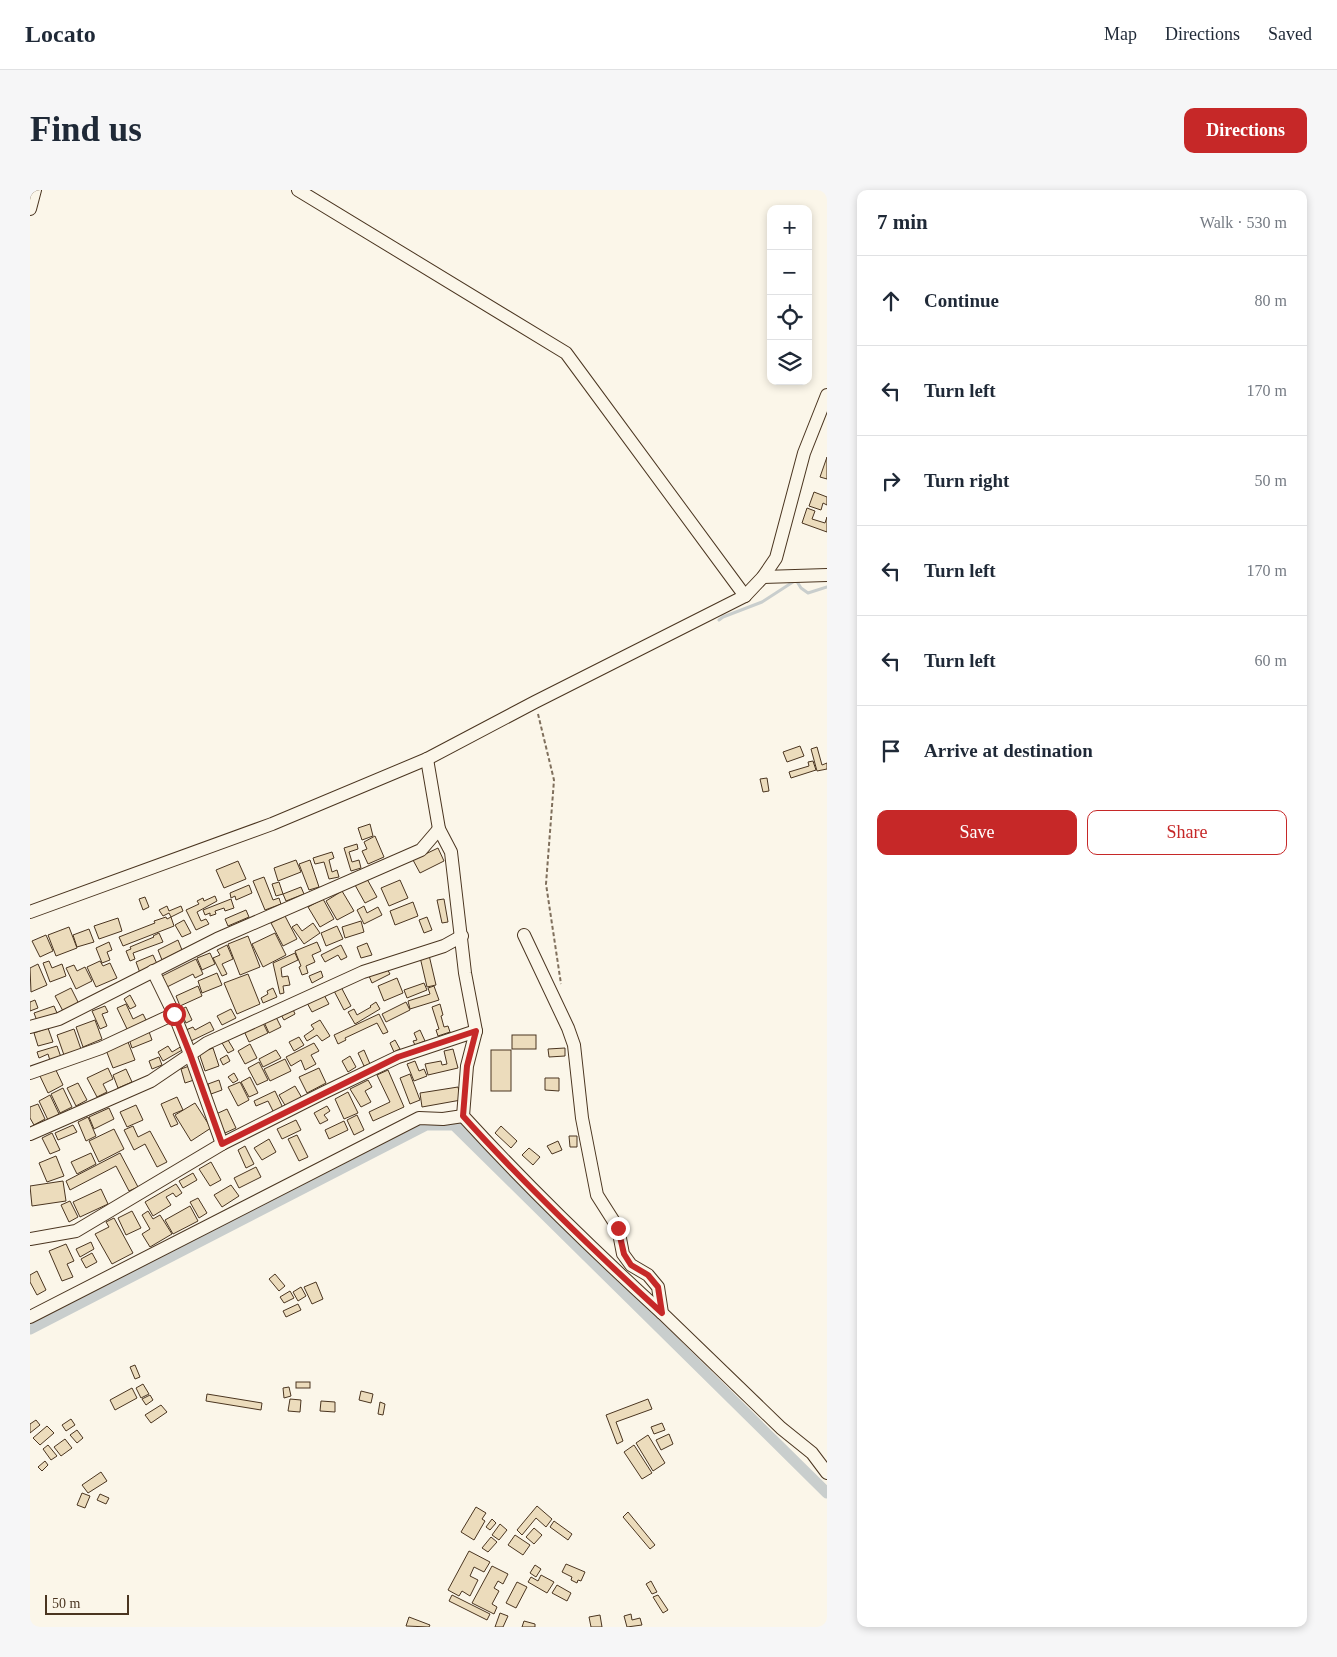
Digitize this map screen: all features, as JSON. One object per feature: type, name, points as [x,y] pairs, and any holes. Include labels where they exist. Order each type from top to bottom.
[{"type":"street","points":[[30,209],[35,190]]},
{"type":"street","points":[[298,190],[566,353],[745,596]]},
{"type":"street","points":[[30,912],[272,824],[427,759],[745,596],[763,577],[776,558],[804,453],[827,395]]},
{"type":"street","points":[[763,577],[827,575]]},
{"type":"street","points":[[427,759],[439,829],[451,852],[465,973],[476,1031],[467,1066],[463,1116],[508,1165],[622,1276],[781,1428],[812,1453],[827,1473]]},
{"type":"street","points":[[30,1027],[59,1018],[217,939],[421,850],[439,829]]},
{"type":"street","points":[[524,935],[568,1028],[574,1045],[582,1118],[597,1195],[618,1228],[624,1254],[631,1265],[648,1275],[658,1287],[662,1313]]},
{"type":"street","points":[[30,1134],[150,1081],[207,1043],[363,972],[444,946],[462,936]]},
{"type":"street","points":[[153,971],[174,1014],[190,1054],[222,1144]]},
{"type":"street","points":[[30,1073],[101,1048],[174,1014]]},
{"type":"street","points":[[30,1239],[76,1231],[222,1144],[398,1057],[476,1031]]},
{"type":"street","points":[[30,1317],[419,1118],[442,1119],[463,1116]]},
{"type":"path","points":[[536,702],[554,780],[546,884],[562,990]]},
{"type":"building","points":[[827,457],[827,479],[820,477]]},
{"type":"building","points":[[814,492],[827,497],[827,505],[823,503],[821,510],[809,506]]},
{"type":"building","points":[[807,508],[815,511],[812,519],[825,523],[827,517],[827,532],[802,523]]},
{"type":"building","points":[[800,746],[804,756],[787,762],[783,752]]},
{"type":"building","points":[[817,747],[822,765],[827,763],[827,769],[817,771],[811,749]]},
{"type":"building","points":[[813,761],[816,770],[791,778],[789,772],[809,766],[808,762]]},
{"type":"building","points":[[767,778],[769,791],[763,792],[760,779]]},
{"type":"building","points":[[370,824],[373,836],[362,840],[358,828]]},
{"type":"building","points":[[375,836],[384,857],[368,864],[362,851],[367,849],[364,842]]},
{"type":"building","points":[[357,844],[358,849],[349,852],[352,862],[359,860],[361,868],[351,871],[344,848]]},
{"type":"building","points":[[438,848],[444,861],[420,873],[413,860]]},
{"type":"building","points":[[332,852],[334,858],[329,860],[332,872],[337,870],[339,877],[329,879],[324,862],[315,864],[313,858]]},
{"type":"building","points":[[296,860],[301,872],[278,881],[274,868]]},
{"type":"building","points":[[310,860],[319,887],[309,890],[299,864]]},
{"type":"building","points":[[238,861],[246,879],[224,888],[216,870]]},
{"type":"building","points":[[264,877],[273,900],[279,898],[281,904],[265,910],[253,881]]},
{"type":"building","points":[[367,879],[377,897],[365,903],[355,885]]},
{"type":"building","points":[[400,880],[408,898],[389,906],[381,888]]},
{"type":"building","points":[[279,882],[283,894],[276,896],[272,884]]},
{"type":"building","points":[[249,885],[252,893],[236,900],[235,896],[231,898],[230,893]]},
{"type":"building","points":[[301,887],[304,894],[286,901],[283,894]]},
{"type":"building","points":[[342,891],[354,911],[337,920],[326,901]]},
{"type":"building","points":[[215,896],[217,901],[197,912],[201,921],[206,919],[209,924],[196,930],[186,910],[199,904],[197,901],[203,898],[204,901]]},
{"type":"building","points":[[145,897],[149,907],[143,910],[139,899]]},
{"type":"building","points":[[231,899],[234,908],[225,911],[224,908],[215,911],[216,914],[210,916],[210,913],[205,915],[203,910]]},
{"type":"building","points":[[323,899],[334,919],[320,927],[308,907]]},
{"type":"building","points":[[444,899],[448,922],[442,923],[437,900]]},
{"type":"building","points":[[413,902],[418,916],[395,925],[390,911]]},
{"type":"building","points":[[167,906],[169,911],[181,906],[183,911],[171,917],[169,913],[163,916],[159,910]]},
{"type":"building","points":[[364,906],[367,913],[378,907],[382,915],[364,924],[357,910]]},
{"type":"building","points":[[246,910],[249,917],[228,926],[225,919]]},
{"type":"building","points":[[285,916],[297,939],[283,946],[271,923]]},
{"type":"building","points":[[166,917],[167,919],[171,917],[174,926],[123,946],[119,937]]},
{"type":"building","points":[[427,917],[432,930],[424,933],[419,920]]},
{"type":"building","points":[[118,918],[122,931],[99,939],[94,926]]},
{"type":"building","points":[[184,920],[191,933],[182,937],[175,925]]},
{"type":"building","points":[[361,921],[364,932],[345,938],[342,927]]},
{"type":"building","points":[[313,923],[320,933],[304,944],[292,927],[297,924],[302,931]]},
{"type":"building","points":[[337,926],[343,939],[326,946],[321,933]]},
{"type":"building","points":[[69,927],[77,948],[56,956],[48,935]]},
{"type":"building","points":[[89,929],[94,942],[77,947],[73,935]]},
{"type":"building","points":[[159,933],[163,942],[133,953],[135,959],[130,961],[126,951],[131,949],[130,947]]},
{"type":"building","points":[[275,933],[286,955],[263,967],[252,944]]},
{"type":"building","points":[[46,935],[53,951],[40,957],[32,941]]},
{"type":"building","points":[[248,936],[260,967],[240,975],[228,944]]},
{"type":"building","points":[[178,940],[182,950],[162,960],[158,950]]},
{"type":"building","points":[[109,942],[112,950],[107,952],[110,960],[102,963],[96,948]]},
{"type":"building","points":[[317,942],[321,951],[312,955],[315,962],[306,966],[308,973],[302,975],[299,967],[301,966],[295,951]]},
{"type":"building","points":[[367,943],[372,955],[361,958],[357,947]]},
{"type":"building","points":[[227,945],[233,959],[222,964],[227,974],[222,976],[213,958],[220,955],[217,950]]},
{"type":"building","points":[[341,945],[347,957],[341,960],[338,955],[325,962],[321,955]]},
{"type":"building","points":[[210,953],[215,964],[202,970],[197,958]]},
{"type":"building","points":[[295,953],[298,960],[281,968],[282,977],[288,976],[290,985],[283,986],[284,993],[280,994],[273,963]]},
{"type":"building","points":[[153,955],[158,966],[140,973],[136,962]]},
{"type":"building","points":[[429,955],[436,985],[427,987],[420,957]]},
{"type":"building","points":[[196,959],[203,974],[195,978],[193,974],[167,987],[162,976]]},
{"type":"building","points":[[49,961],[52,968],[62,964],[66,976],[50,982],[43,963]]},
{"type":"building","points":[[100,961],[103,966],[110,963],[117,978],[96,987],[87,967]]},
{"type":"building","points":[[38,964],[47,985],[31,992],[30,968]]},
{"type":"building","points":[[74,965],[77,971],[85,967],[92,981],[76,989],[66,968]]},
{"type":"building","points":[[386,967],[390,974],[372,983],[369,976]]},
{"type":"building","points":[[321,971],[323,977],[312,983],[309,976]]},
{"type":"building","points":[[217,973],[222,985],[202,993],[198,981]]},
{"type":"building","points":[[248,974],[260,1004],[237,1014],[224,983]]},
{"type":"building","points":[[397,978],[403,993],[384,1001],[378,986]]},
{"type":"building","points":[[424,983],[427,990],[407,998],[404,990]]},
{"type":"building","points":[[340,985],[351,1006],[344,1010],[333,989]]},
{"type":"building","points":[[198,986],[202,996],[180,1006],[176,996]]},
{"type":"building","points":[[434,986],[439,1000],[410,1009],[408,1001],[430,994],[428,988]]},
{"type":"building","points":[[71,988],[79,1004],[63,1011],[55,996]]},
{"type":"building","points":[[273,988],[277,997],[263,1003],[261,998],[268,994],[267,991]]},
{"type":"building","points":[[323,993],[329,1004],[312,1012],[306,1001]]},
{"type":"building","points":[[130,995],[136,1006],[130,1009],[124,999]]},
{"type":"building","points":[[35,1000],[38,1008],[30,1011],[30,1002]]},
{"type":"building","points":[[376,1002],[380,1009],[355,1024],[348,1012],[354,1009],[357,1015]]},
{"type":"building","points":[[406,1002],[410,1010],[386,1022],[382,1014]]},
{"type":"building","points":[[126,1004],[133,1019],[143,1014],[147,1022],[128,1031],[117,1008]]},
{"type":"building","points":[[440,1004],[444,1027],[448,1026],[450,1032],[438,1036],[436,1030],[439,1029],[432,1007]]},
{"type":"building","points":[[54,1006],[57,1013],[37,1021],[34,1013]]},
{"type":"building","points":[[105,1006],[108,1012],[102,1014],[107,1026],[100,1029],[92,1011]]},
{"type":"building","points":[[186,1007],[192,1020],[186,1023],[180,1010]]},
{"type":"building","points":[[292,1007],[295,1014],[284,1020],[280,1013]]},
{"type":"building","points":[[231,1009],[236,1018],[222,1025],[217,1016]]},
{"type":"building","points":[[379,1014],[388,1032],[383,1034],[377,1023],[345,1038],[346,1040],[338,1044],[334,1035]]},
{"type":"building","points":[[276,1017],[281,1027],[269,1033],[264,1022]]},
{"type":"building","points":[[95,1020],[102,1039],[83,1047],[76,1027]]},
{"type":"building","points":[[320,1020],[330,1036],[322,1041],[317,1035],[307,1041],[304,1036],[314,1029],[311,1025]]},
{"type":"building","points":[[210,1022],[214,1030],[191,1041],[186,1030],[193,1027],[195,1030]]},
{"type":"building","points":[[263,1023],[268,1033],[249,1042],[244,1031]]},
{"type":"building","points":[[48,1028],[53,1042],[38,1046],[34,1033]]},
{"type":"building","points":[[74,1029],[82,1052],[65,1058],[57,1035]]},
{"type":"building","points":[[148,1029],[152,1040],[132,1048],[128,1036]]},
{"type":"building","points":[[420,1030],[425,1041],[415,1045],[413,1041],[417,1040],[414,1033]]},
{"type":"building","points":[[512,1035],[536,1035],[536,1049],[512,1049]]},
{"type":"building","points":[[299,1037],[304,1045],[294,1051],[289,1042]]},
{"type":"building","points":[[228,1040],[234,1050],[228,1053],[222,1043]]},
{"type":"building","points":[[395,1040],[400,1049],[394,1052],[390,1043]]},
{"type":"building","points":[[128,1042],[135,1060],[113,1068],[106,1050]]},
{"type":"building","points":[[314,1043],[319,1051],[311,1055],[316,1064],[305,1070],[301,1060],[291,1066],[286,1057]]},
{"type":"building","points":[[250,1044],[257,1058],[245,1064],[238,1051]]},
{"type":"building","points":[[57,1046],[62,1060],[51,1064],[48,1054],[39,1058],[37,1052]]},
{"type":"building","points":[[168,1046],[172,1052],[182,1046],[184,1049],[163,1061],[158,1052]]},
{"type":"building","points":[[213,1048],[219,1066],[205,1071],[199,1053]]},
{"type":"building","points":[[565,1048],[565,1056],[549,1057],[548,1049]]},
{"type":"building","points":[[453,1049],[458,1068],[428,1075],[425,1064],[441,1061],[442,1065],[447,1064],[444,1051]]},
{"type":"building","points":[[276,1050],[281,1058],[263,1067],[259,1059]]},
{"type":"building","points":[[364,1050],[370,1064],[364,1066],[358,1053]]},
{"type":"building","points":[[491,1050],[511,1050],[511,1091],[491,1091]]},
{"type":"building","points":[[227,1055],[230,1061],[223,1065],[220,1059]]},
{"type":"building","points":[[350,1056],[356,1067],[348,1072],[342,1061]]},
{"type":"building","points":[[159,1057],[162,1065],[152,1069],[149,1061]]},
{"type":"building","points":[[285,1059],[291,1071],[270,1081],[264,1069]]},
{"type":"building","points":[[415,1061],[419,1071],[424,1069],[427,1076],[414,1081],[407,1064]]},
{"type":"building","points":[[259,1062],[268,1080],[257,1085],[248,1068]]},
{"type":"building","points":[[192,1065],[197,1079],[185,1083],[181,1069]]},
{"type":"building","points":[[54,1066],[63,1085],[48,1093],[39,1074]]},
{"type":"building","points":[[108,1068],[113,1079],[103,1084],[107,1092],[97,1097],[87,1078]]},
{"type":"building","points":[[319,1068],[326,1083],[307,1093],[299,1077]]},
{"type":"building","points":[[126,1069],[132,1082],[118,1088],[113,1075]]},
{"type":"building","points":[[388,1070],[404,1107],[373,1121],[369,1112],[390,1102],[377,1075]]},
{"type":"building","points":[[234,1073],[238,1080],[233,1083],[228,1077]]},
{"type":"building","points":[[410,1074],[420,1100],[410,1104],[400,1078]]},
{"type":"building","points":[[250,1077],[258,1093],[249,1097],[241,1082]]},
{"type":"building","points":[[545,1078],[559,1078],[559,1091],[545,1090]]},
{"type":"building","points":[[219,1080],[222,1090],[211,1094],[208,1084]]},
{"type":"building","points":[[368,1080],[372,1087],[365,1091],[371,1102],[361,1107],[350,1089]]},
{"type":"building","points":[[240,1082],[249,1100],[238,1106],[228,1087]]},
{"type":"building","points":[[78,1083],[87,1100],[76,1106],[67,1088]]},
{"type":"building","points":[[295,1086],[302,1098],[286,1107],[279,1095]]},
{"type":"building","points":[[458,1087],[461,1100],[422,1107],[420,1093]]},
{"type":"building","points":[[63,1088],[72,1107],[60,1113],[51,1094]]},
{"type":"building","points":[[275,1091],[283,1108],[274,1113],[268,1101],[256,1106],[254,1101]]},
{"type":"building","points":[[348,1092],[358,1113],[344,1119],[335,1099]]},
{"type":"building","points":[[50,1095],[59,1114],[48,1120],[39,1101]]},
{"type":"building","points":[[177,1097],[183,1110],[173,1114],[178,1124],[171,1127],[161,1104]]},
{"type":"building","points":[[195,1103],[211,1128],[191,1141],[175,1115]]},
{"type":"building","points":[[38,1104],[45,1119],[34,1125],[30,1118],[30,1107]]},
{"type":"building","points":[[136,1105],[143,1120],[127,1127],[120,1112]]},
{"type":"building","points":[[327,1106],[330,1111],[324,1115],[328,1120],[320,1124],[314,1113]]},
{"type":"building","points":[[109,1108],[114,1119],[94,1129],[89,1117]]},
{"type":"building","points":[[227,1109],[236,1128],[225,1133],[216,1114]]},
{"type":"building","points":[[357,1115],[364,1130],[354,1135],[347,1120]]},
{"type":"building","points":[[88,1117],[96,1136],[86,1141],[78,1122]]},
{"type":"building","points":[[296,1120],[301,1130],[282,1139],[277,1129]]},
{"type":"building","points":[[344,1121],[348,1130],[329,1139],[325,1130]]},
{"type":"building","points":[[73,1125],[77,1132],[58,1140],[55,1133]]},
{"type":"building","points":[[133,1126],[138,1137],[150,1131],[167,1162],[157,1167],[145,1144],[134,1150],[124,1130]]},
{"type":"building","points":[[501,1126],[517,1141],[511,1148],[495,1133]]},
{"type":"building","points":[[114,1129],[124,1149],[99,1162],[89,1141]]},
{"type":"building","points":[[52,1133],[60,1150],[50,1154],[42,1138]]},
{"type":"building","points":[[297,1135],[308,1157],[299,1161],[288,1139]]},
{"type":"building","points":[[569,1136],[577,1136],[577,1147],[570,1147]]},
{"type":"building","points":[[269,1139],[276,1152],[262,1160],[254,1148]]},
{"type":"building","points":[[558,1141],[562,1150],[552,1154],[547,1146]]},
{"type":"building","points":[[245,1146],[254,1164],[246,1168],[238,1150]]},
{"type":"building","points":[[529,1148],[540,1157],[533,1165],[522,1155]]},
{"type":"building","points":[[91,1153],[96,1164],[77,1174],[71,1162]]},
{"type":"building","points":[[120,1153],[138,1187],[129,1191],[116,1166],[70,1190],[66,1181]]},
{"type":"building","points":[[56,1156],[64,1176],[47,1182],[39,1163]]},
{"type":"building","points":[[211,1162],[221,1180],[210,1186],[199,1169]]},
{"type":"building","points":[[256,1167],[261,1177],[239,1188],[234,1178]]},
{"type":"building","points":[[193,1173],[197,1180],[183,1188],[179,1181]]},
{"type":"building","points":[[63,1181],[66,1201],[32,1206],[30,1186]]},
{"type":"building","points":[[176,1184],[182,1193],[176,1197],[173,1193],[166,1197],[171,1205],[153,1216],[145,1202]]},
{"type":"building","points":[[231,1185],[239,1196],[222,1207],[214,1195]]},
{"type":"building","points":[[101,1189],[108,1204],[80,1217],[73,1202]]},
{"type":"building","points":[[198,1198],[207,1213],[199,1218],[190,1202]]},
{"type":"building","points":[[70,1201],[78,1217],[69,1222],[61,1205]]},
{"type":"building","points":[[190,1206],[198,1221],[173,1234],[165,1220]]},
{"type":"building","points":[[132,1211],[141,1228],[126,1235],[118,1218]]},
{"type":"building","points":[[148,1211],[153,1219],[160,1215],[172,1234],[150,1247],[142,1234],[150,1229],[142,1215]]},
{"type":"building","points":[[114,1218],[133,1253],[112,1264],[95,1234],[109,1227],[106,1222]]},
{"type":"building","points":[[91,1242],[94,1249],[80,1257],[76,1249]]},
{"type":"building","points":[[66,1244],[74,1261],[67,1264],[73,1277],[62,1281],[49,1251]]},
{"type":"building","points":[[92,1253],[97,1262],[86,1268],[81,1259]]},
{"type":"building","points":[[37,1271],[46,1290],[37,1295],[30,1282],[30,1275]]},
{"type":"building","points":[[275,1274],[285,1286],[279,1291],[269,1279]]},
{"type":"building","points":[[316,1282],[323,1299],[312,1304],[304,1287]]},
{"type":"building","points":[[301,1287],[306,1296],[298,1301],[293,1292]]},
{"type":"building","points":[[290,1291],[294,1298],[284,1303],[280,1297]]},
{"type":"building","points":[[298,1304],[301,1310],[286,1317],[283,1311]]},
{"type":"building","points":[[135,1365],[140,1377],[135,1379],[130,1367]]},
{"type":"building","points":[[296,1382],[310,1382],[310,1388],[296,1388]]},
{"type":"building","points":[[143,1384],[149,1394],[141,1398],[136,1388]]},
{"type":"building","points":[[289,1387],[291,1396],[284,1398],[283,1388]]},
{"type":"building","points":[[132,1388],[137,1398],[115,1410],[110,1400]]},
{"type":"building","points":[[361,1391],[373,1394],[371,1403],[359,1400]]},
{"type":"building","points":[[207,1394],[262,1403],[261,1410],[206,1401]]},
{"type":"building","points":[[150,1395],[153,1400],[146,1405],[142,1399]]},
{"type":"building","points":[[290,1399],[301,1400],[300,1412],[288,1411]]},
{"type":"building","points":[[648,1399],[652,1409],[616,1422],[623,1441],[617,1444],[606,1415]]},
{"type":"building","points":[[321,1401],[335,1402],[335,1412],[320,1411]]},
{"type":"building","points":[[380,1402],[385,1404],[383,1415],[378,1414]]},
{"type":"building","points":[[161,1405],[167,1412],[151,1423],[145,1415]]},
{"type":"building","points":[[71,1419],[75,1425],[66,1431],[62,1425]]},
{"type":"building","points":[[36,1420],[40,1425],[30,1433],[30,1424]]},
{"type":"building","points":[[662,1423],[665,1430],[654,1434],[651,1427]]},
{"type":"building","points":[[47,1426],[54,1433],[40,1445],[33,1438]]},
{"type":"building","points":[[77,1430],[83,1438],[77,1443],[70,1435]]},
{"type":"building","points":[[669,1434],[673,1444],[661,1450],[656,1440]]},
{"type":"building","points":[[648,1435],[665,1463],[653,1471],[636,1443]]},
{"type":"building","points":[[65,1439],[72,1448],[61,1456],[54,1447]]},
{"type":"building","points":[[48,1445],[57,1456],[51,1460],[43,1449]]},
{"type":"building","points":[[634,1445],[652,1473],[642,1479],[624,1452]]},
{"type":"building","points":[[45,1461],[48,1465],[42,1471],[38,1467]]},
{"type":"building","points":[[101,1472],[107,1481],[88,1493],[82,1485]]},
{"type":"building","points":[[82,1493],[90,1496],[85,1508],[77,1505]]},
{"type":"building","points":[[100,1494],[109,1498],[106,1504],[97,1500]]},
{"type":"building","points":[[537,1506],[552,1519],[546,1527],[536,1518],[522,1535],[517,1530]]},
{"type":"building","points":[[476,1507],[486,1513],[482,1519],[485,1521],[474,1540],[461,1532]]},
{"type":"building","points":[[628,1512],[655,1545],[650,1549],[623,1517]]},
{"type":"building","points":[[492,1519],[496,1523],[490,1530],[486,1527]]},
{"type":"building","points":[[554,1521],[572,1534],[568,1540],[550,1527]]},
{"type":"building","points":[[500,1524],[507,1530],[499,1540],[492,1535]]},
{"type":"building","points":[[534,1528],[542,1535],[534,1544],[526,1537]]},
{"type":"building","points":[[515,1535],[530,1545],[523,1555],[508,1545]]},
{"type":"building","points":[[491,1537],[497,1542],[488,1552],[482,1548]]},
{"type":"building","points":[[469,1551],[490,1562],[484,1572],[474,1567],[470,1576],[478,1580],[470,1596],[462,1591],[459,1596],[448,1590]]},
{"type":"building","points":[[566,1564],[585,1572],[581,1581],[578,1580],[577,1583],[571,1580],[572,1577],[562,1572]]},
{"type":"building","points":[[535,1565],[541,1569],[536,1577],[530,1573]]},
{"type":"building","points":[[492,1566],[508,1574],[503,1584],[498,1581],[494,1588],[499,1591],[492,1604],[497,1607],[494,1614],[472,1603]]},
{"type":"building","points":[[541,1575],[554,1582],[547,1593],[528,1582],[531,1577],[538,1581]]},
{"type":"building","points":[[651,1581],[657,1592],[652,1594],[646,1584]]},
{"type":"building","points":[[517,1582],[527,1587],[516,1608],[506,1603]]},
{"type":"building","points":[[557,1585],[571,1593],[567,1601],[552,1593]]},
{"type":"building","points":[[452,1595],[490,1614],[487,1620],[449,1601]]},
{"type":"building","points":[[658,1595],[668,1610],[663,1613],[653,1597]]},
{"type":"building","points":[[500,1613],[508,1616],[503,1627],[495,1627]]},
{"type":"building","points":[[631,1614],[632,1620],[640,1618],[642,1625],[627,1627],[624,1616]]},
{"type":"building","points":[[600,1615],[602,1627],[591,1627],[589,1617]]},
{"type":"building","points":[[409,1617],[430,1625],[429,1627],[406,1626]]},
{"type":"building","points":[[524,1621],[535,1624],[535,1627],[522,1627]]},
{"type":"waterway","points":[[719,620],[762,602],[796,580],[801,588],[808,593],[827,587]]},
{"type":"waterway","points":[[30,1329],[426,1125],[454,1125],[827,1493]]},
{"type":"route","points":[[174,1014],[222,1144],[398,1057],[476,1031],[467,1066],[463,1116],[508,1165],[662,1313],[658,1287],[648,1275],[631,1265],[624,1254],[618,1228]]}]
